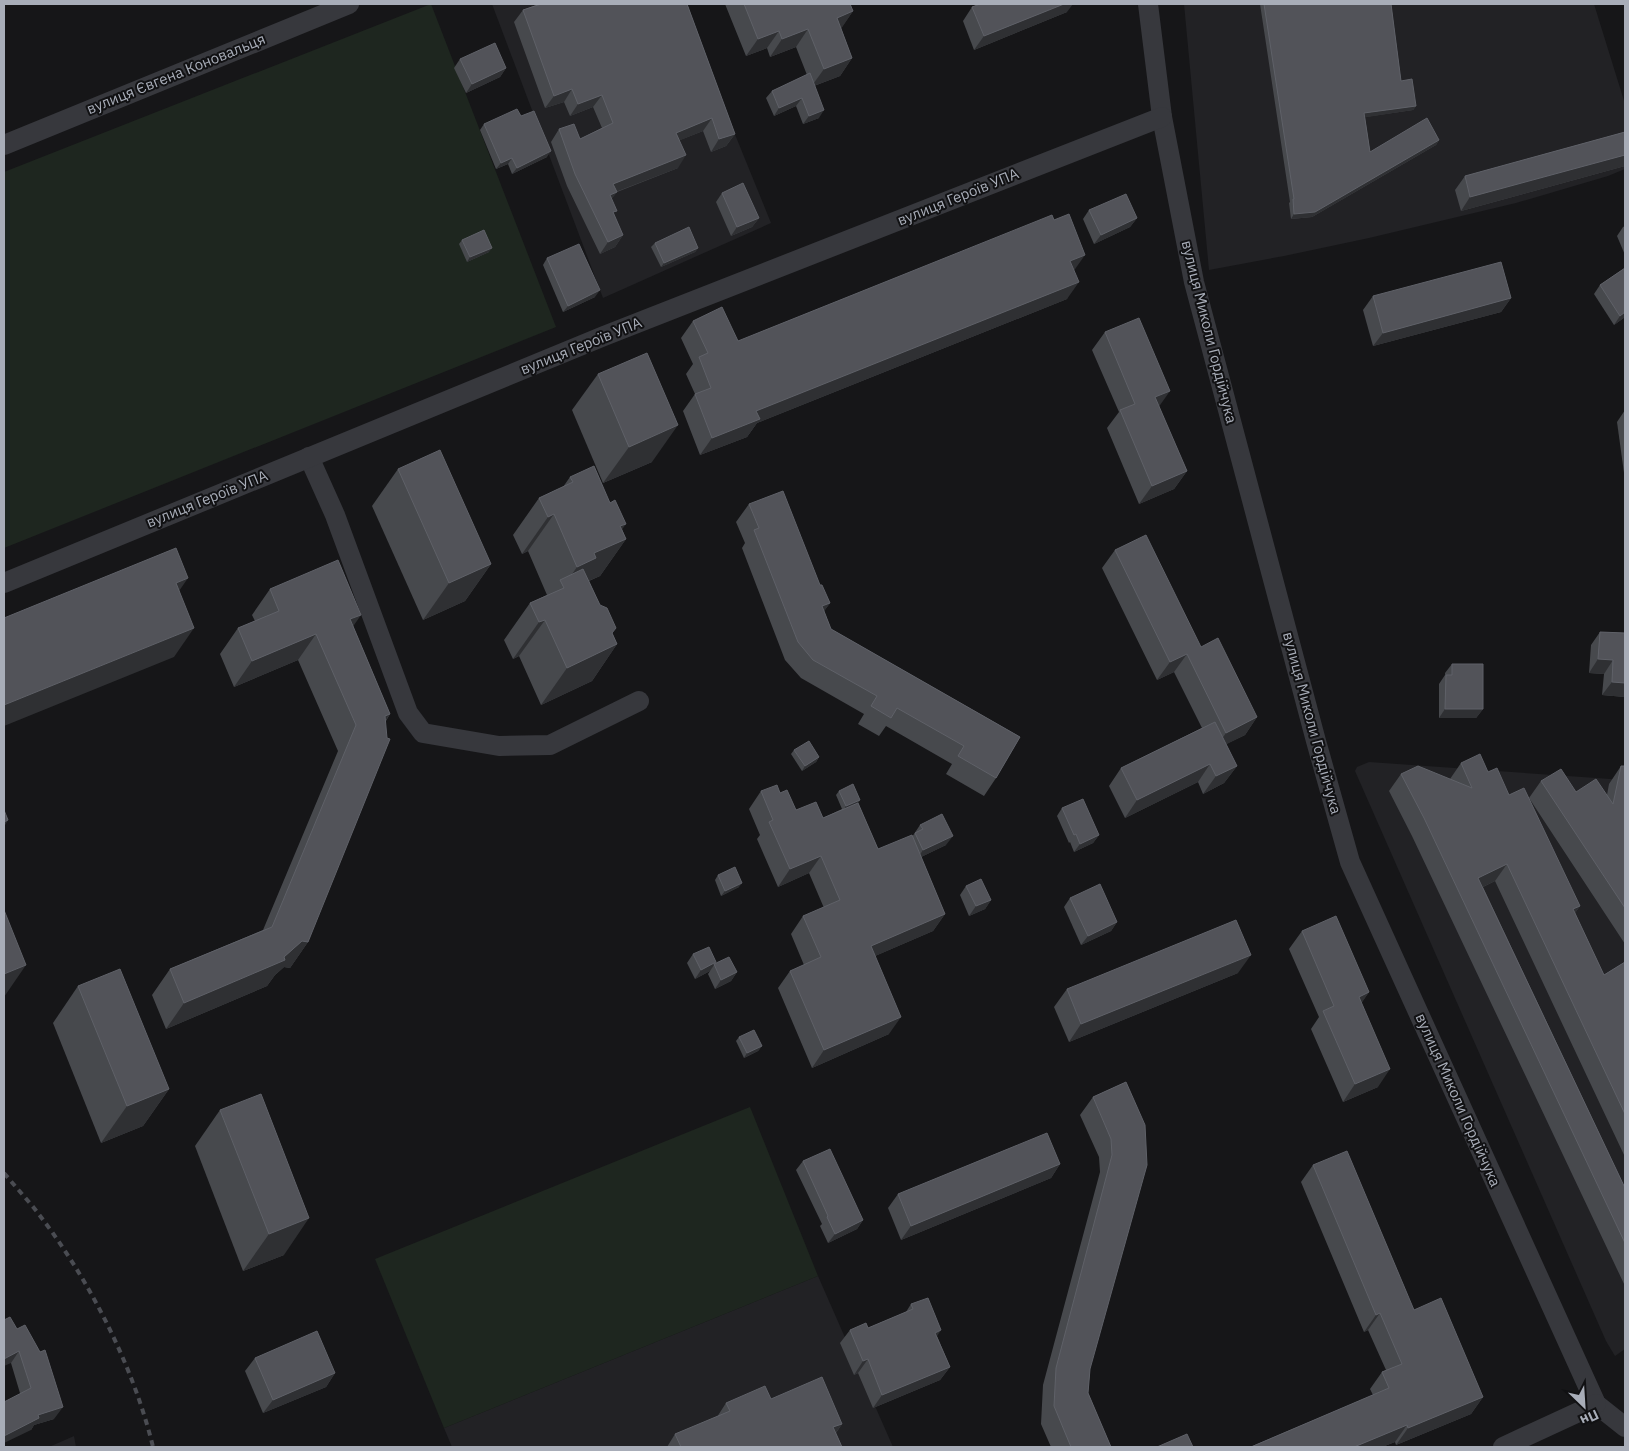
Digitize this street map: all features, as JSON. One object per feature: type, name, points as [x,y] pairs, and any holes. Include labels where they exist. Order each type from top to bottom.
[{"type":"street","name":"вулиця Євгена Коновальця","points":[[4,145],[349,4]]},
{"type":"street","name":"вулиця Миколи Гордійчука","points":[[1148,4],[1162,116],[1194,282],[1350,862],[1596,1404]]},
{"type":"street","name":"вулиця Героїв УПА","points":[[4,583],[618,331],[1162,116]]},
{"type":"street","points":[[309,457],[334,515],[408,713],[423,733],[499,746],[550,745],[638,701]]},
{"type":"street","points":[[1503,1447],[1596,1404],[1625,1427]]},
{"type":"shaded area","points":[[431,4],[556,327],[4,548],[4,172]]},
{"type":"shaded area","points":[[492,4],[682,4],[771,223],[603,298]]},
{"type":"shaded area","points":[[1184,4],[1594,4],[1625,104],[1625,169],[1608,176],[1516,203],[1369,238],[1209,270]]},
{"type":"shaded area","points":[[1369,762],[1625,780],[1625,1349],[1615,1356],[1606,1341],[1355,771],[1357,767]]},
{"type":"shaded area","points":[[750,1107],[818,1276],[444,1428],[375,1259]]},
{"type":"shaded area","points":[[818,1276],[893,1447],[452,1447],[444,1428]]},
{"type":"shaded area","points":[[74,1436],[76,1447],[49,1447]]},
{"type":"building","points":[[541,4],[687,4],[735,134],[719,139],[712,118],[676,133],[686,155],[613,184],[617,192],[610,195],[617,211],[613,212],[623,235],[608,242],[575,174],[559,129],[574,124],[580,139],[613,123],[602,95],[578,104],[572,89],[554,96],[523,10]]},
{"type":"building","points":[[744,4],[850,4],[853,11],[837,18],[852,58],[824,69],[808,29],[782,39],[779,31],[758,39]]},
{"type":"building","points":[[980,4],[1064,4],[984,36],[972,7]]},
{"type":"building","points":[[1264,4],[1391,4],[1401,81],[1412,79],[1416,106],[1364,113],[1370,152],[1427,118],[1439,140],[1315,212],[1294,214],[1294,199]]},
{"type":"building","points":[[495,43],[506,68],[472,84],[460,59]]},
{"type":"building","points":[[810,73],[824,110],[809,116],[802,98],[779,108],[772,91]]},
{"type":"building","points":[[517,109],[521,116],[534,111],[551,151],[517,168],[512,158],[501,163],[484,124]]},
{"type":"building","points":[[1625,132],[1625,155],[1470,197],[1465,176]]},
{"type":"building","points":[[743,183],[759,218],[737,227],[722,193]]},
{"type":"building","points":[[1126,194],[1137,218],[1101,235],[1089,210]]},
{"type":"building","points":[[1069,214],[1085,255],[1070,261],[1079,282],[756,411],[760,419],[712,438],[695,394],[711,388],[699,357],[708,353],[693,321],[722,307],[738,341],[1052,215],[1054,220]]},
{"type":"building","points":[[689,227],[698,248],[664,263],[655,243]]},
{"type":"building","points":[[484,230],[492,248],[470,257],[462,240]]},
{"type":"building","points":[[579,244],[600,290],[568,306],[547,258]]},
{"type":"building","points":[[1501,262],[1511,298],[1383,333],[1373,296]]},
{"type":"building","points":[[1625,268],[1625,312],[1620,316],[1600,285]]},
{"type":"building","points":[[1139,318],[1170,391],[1155,397],[1187,471],[1152,486],[1120,410],[1135,404],[1105,332]]},
{"type":"building","points":[[647,353],[678,425],[629,447],[598,374]]},
{"type":"building","points":[[440,450],[491,564],[449,583],[398,469]]},
{"type":"building","points":[[594,466],[610,503],[615,500],[626,524],[620,526],[626,539],[594,553],[596,558],[577,567],[554,514],[548,517],[539,498],[573,482],[570,477]]},
{"type":"building","points":[[783,491],[820,585],[822,585],[830,603],[822,606],[831,629],[1020,737],[996,778],[958,756],[964,746],[897,708],[891,718],[871,706],[877,696],[813,660],[798,642],[754,530],[759,528],[749,504]]},
{"type":"building","points":[[1146,535],[1201,647],[1218,638],[1257,717],[1226,733],[1187,654],[1170,662],[1115,550]]},
{"type":"building","points":[[176,548],[188,578],[176,583],[194,628],[4,705],[4,618]]},
{"type":"building","points":[[338,560],[361,615],[350,619],[390,714],[385,716],[387,738],[390,739],[308,942],[302,941],[284,957],[285,960],[184,1003],[170,969],[272,927],[356,725],[316,634],[252,661],[238,628],[279,611],[270,589]]},
{"type":"building","points":[[583,569],[600,605],[607,608],[616,628],[612,633],[617,644],[567,668],[545,620],[539,622],[530,603],[564,588],[560,580]]},
{"type":"building","points":[[1600,632],[1625,633],[1625,683],[1612,682],[1613,660],[1598,659]]},
{"type":"building","points":[[1452,664],[1483,664],[1483,709],[1445,709],[1446,675],[1452,675]]},
{"type":"building","points":[[1215,722],[1237,766],[1216,776],[1210,764],[1137,800],[1121,768]]},
{"type":"building","points":[[809,741],[819,757],[805,766],[794,750]]},
{"type":"building","points":[[1480,754],[1488,772],[1497,768],[1509,795],[1524,788],[1580,906],[1573,909],[1604,975],[1625,962],[1625,1114],[1507,864],[1478,878],[1625,1188],[1625,1243],[1424,818],[1401,774],[1418,766],[1472,788],[1461,763]]},
{"type":"building","points":[[1621,766],[1625,766],[1625,908],[1541,781],[1561,769],[1576,792],[1596,779],[1613,804]]},
{"type":"building","points":[[853,784],[860,800],[846,806],[839,791]]},
{"type":"building","points":[[777,785],[780,793],[787,790],[796,810],[816,802],[823,818],[858,803],[878,849],[912,835],[945,914],[871,946],[901,1017],[824,1050],[790,971],[821,957],[803,916],[840,900],[821,856],[790,869],[769,822],[773,820],[761,791]]},
{"type":"building","points":[[1083,799],[1099,835],[1080,844],[1062,808]]},
{"type":"building","points":[[4,810],[8,820],[4,822]]},
{"type":"building","points":[[942,814],[953,836],[923,850],[915,833],[923,829],[920,825]]},
{"type":"building","points":[[735,867],[742,883],[725,891],[718,875]]},
{"type":"building","points":[[981,879],[991,900],[976,906],[966,886]]},
{"type":"building","points":[[1100,884],[1117,922],[1088,936],[1070,898]]},
{"type":"building","points":[[4,910],[26,965],[4,974]]},
{"type":"building","points":[[1336,916],[1369,992],[1359,997],[1390,1069],[1355,1084],[1323,1011],[1334,1006],[1302,931]]},
{"type":"building","points":[[1236,920],[1251,955],[1081,1024],[1067,989]]},
{"type":"building","points":[[709,947],[716,962],[701,970],[693,954]]},
{"type":"building","points":[[729,957],[737,972],[721,980],[714,964]]},
{"type":"building","points":[[120,969],[169,1089],[127,1106],[78,986]]},
{"type":"building","points":[[754,1030],[762,1046],[747,1053],[739,1037]]},
{"type":"building","points":[[1126,1082],[1145,1125],[1147,1165],[1090,1369],[1088,1393],[1111,1447],[1071,1447],[1054,1406],[1056,1368],[1112,1155],[1111,1139],[1093,1097]]},
{"type":"building","points":[[261,1094],[309,1218],[269,1234],[220,1110]]},
{"type":"building","points":[[1047,1133],[1060,1164],[911,1226],[898,1194]]},
{"type":"building","points":[[830,1149],[863,1220],[835,1234],[803,1161]]},
{"type":"building","points":[[1347,1151],[1414,1310],[1441,1298],[1483,1397],[1408,1428],[1407,1425],[1354,1447],[1251,1447],[1389,1388],[1382,1372],[1402,1364],[1380,1313],[1376,1315],[1313,1165]]},
{"type":"building","points":[[928,1298],[941,1330],[935,1333],[950,1367],[882,1395],[868,1359],[863,1361],[850,1330],[866,1323],[868,1328],[913,1309],[911,1304]]},
{"type":"building","points":[[10,1317],[17,1329],[25,1325],[40,1352],[45,1350],[63,1407],[38,1415],[39,1418],[4,1436],[4,1402],[31,1388],[19,1351],[4,1359],[4,1320]]},
{"type":"building","points":[[317,1331],[335,1373],[273,1400],[255,1358]]},
{"type":"building","points":[[822,1377],[842,1424],[833,1427],[842,1447],[681,1447],[675,1434],[730,1411],[726,1403],[765,1386],[771,1399]]},
{"type":"building","points":[[1187,1434],[1193,1447],[1157,1447]]},
{"type":"railway","points":[[4,1173],[54,1234],[90,1291],[121,1353],[153,1447]]}]
